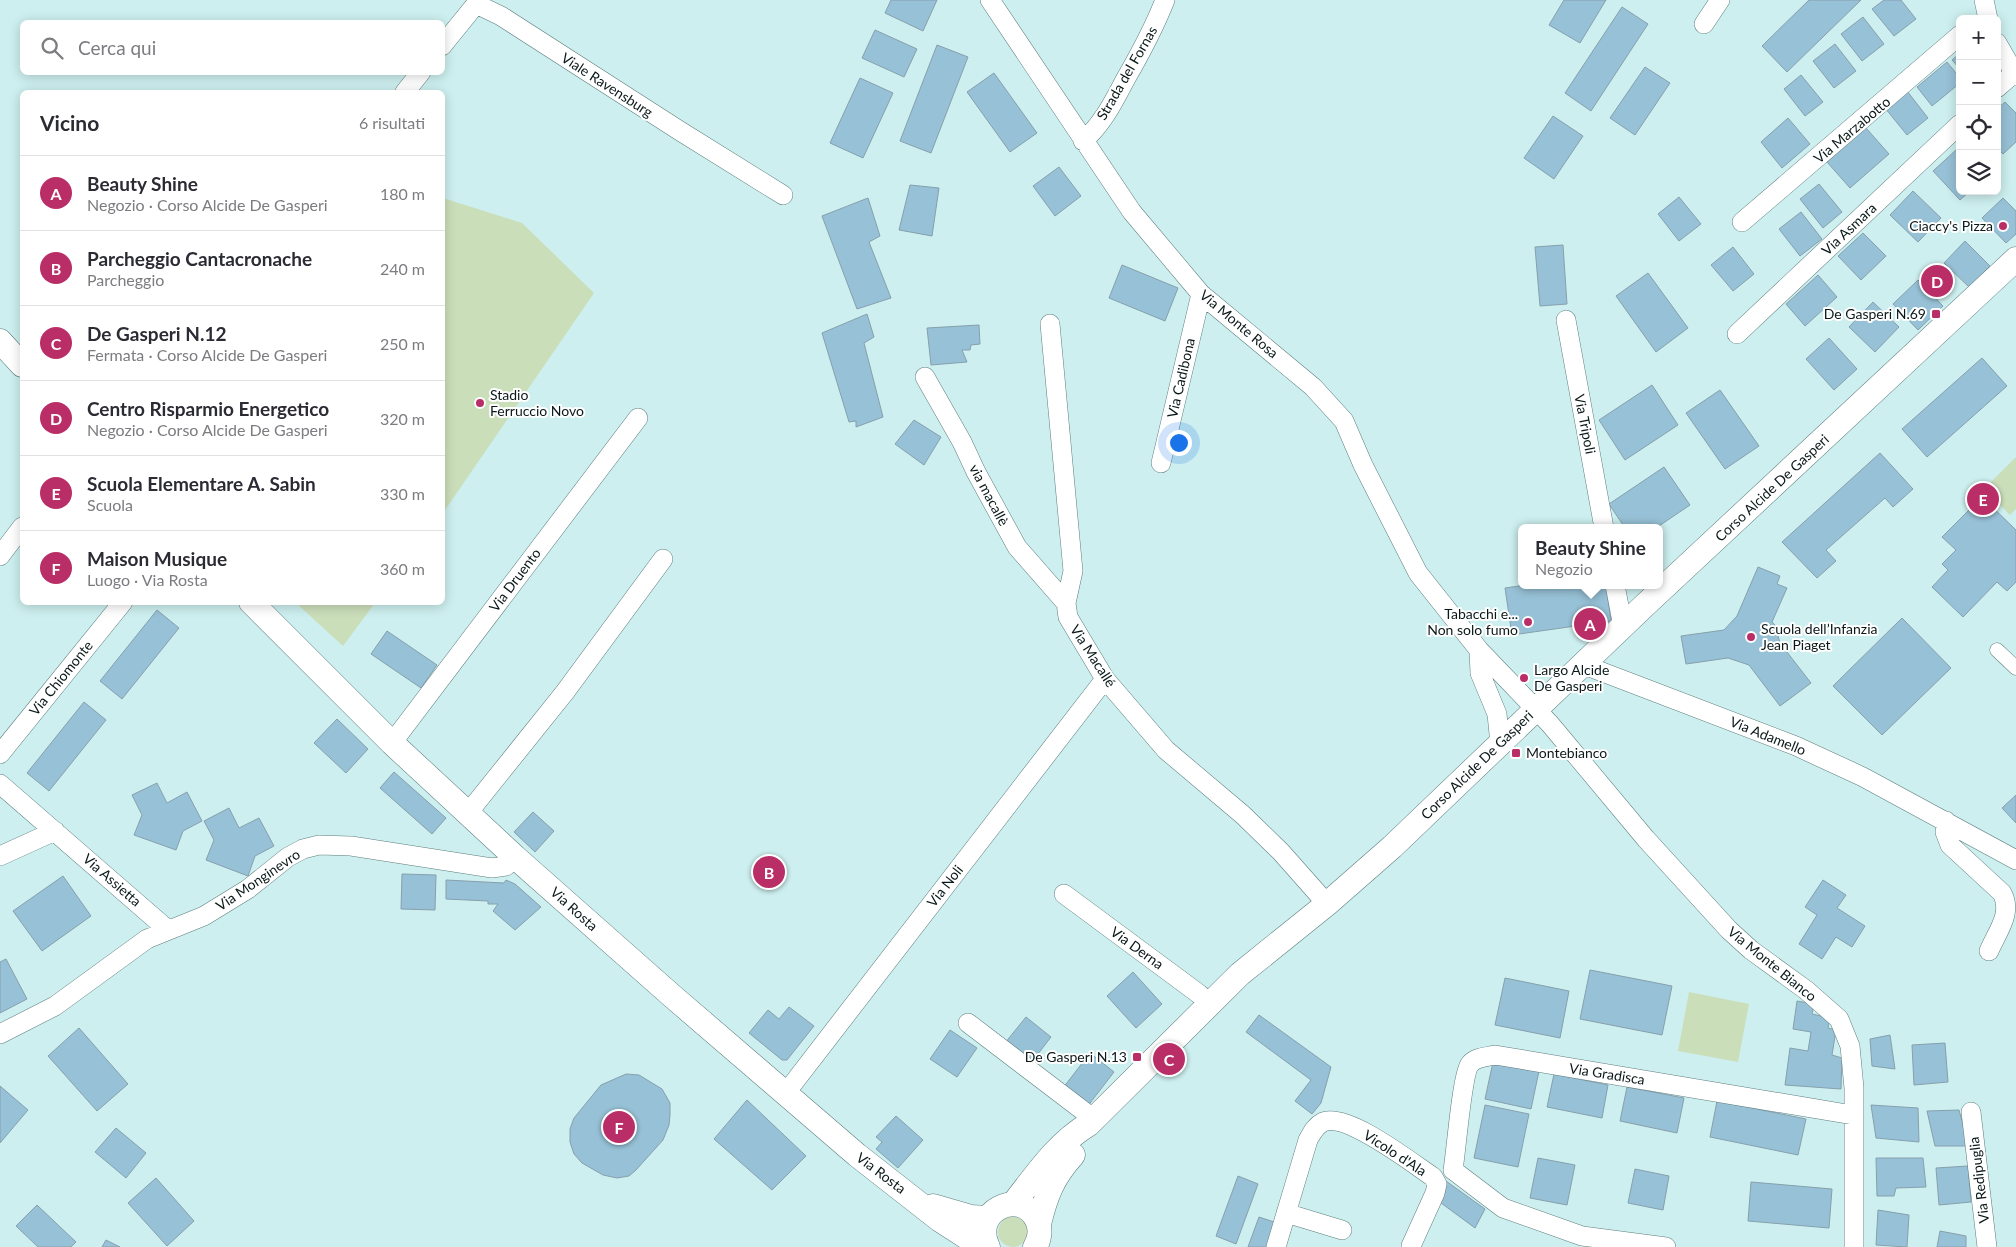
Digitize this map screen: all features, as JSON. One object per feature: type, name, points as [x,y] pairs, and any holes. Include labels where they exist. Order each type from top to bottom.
[{"type":"street","name":"Via Monte Rosa","points":[[990,0],[1132,212],[1201,294],[1313,387],[1344,421],[1363,465],[1418,573],[1479,650]]},
{"type":"street","name":"Strada del Fornas","points":[[1083,141],[1093,131],[1111,106],[1151,34],[1165,0]]},
{"type":"street","points":[[1704,24],[1720,0]]},
{"type":"street","name":"Viale Ravensburg","points":[[445,42],[476,4],[501,16],[680,132],[783,195]]},
{"type":"street","name":"Via Marzabotto","points":[[1742,222],[1956,39]]},
{"type":"street","points":[[2001,50],[2015,74],[2001,85]]},
{"type":"street","points":[[407,90],[419,75]]},
{"type":"street","name":"Via Asmara","points":[[1737,334],[1956,128]]},
{"type":"street","name":"Corso Alcide De Gasperi","points":[[1013,1204],[1060,1145],[1091,1121],[1209,1003],[1240,974],[1327,904],[1392,847],[1623,627],[2016,259]]},
{"type":"street","name":"Via Cadibona","points":[[1161,463],[1201,294]]},
{"type":"street","name":"Via Tripoli","points":[[1566,320],[1603,524]]},
{"type":"street","points":[[1050,324],[1073,571],[1066,603]]},
{"type":"street","points":[[0,341],[20,363]]},
{"type":"street","name":"via macallè","points":[[925,377],[962,442],[976,472],[1017,547],[1066,603]]},
{"type":"street","name":"Via Druento","points":[[392,743],[638,418]]},
{"type":"street","points":[[0,556],[20,530]]},
{"type":"street","points":[[468,813],[565,692],[663,559]]},
{"type":"street","points":[[1616,589],[1623,627]]},
{"type":"street","name":"Via Macallé","points":[[1066,603],[1068,617],[1105,679],[1166,750],[1243,815],[1281,852],[1327,904]]},
{"type":"street","name":"Via Chiomonte","points":[[0,754],[121,605]]},
{"type":"street","name":"Via Rosta","points":[[254,605],[392,743],[515,857],[785,1094],[857,1155],[914,1197],[940,1220],[968,1238],[988,1246]]},
{"type":"street","points":[[1479,650],[1536,710]]},
{"type":"street","points":[[1479,650],[1480,673],[1497,714],[1500,744]]},
{"type":"street","points":[[1997,650],[2016,668]]},
{"type":"street","name":"Via Adamello","points":[[1584,665],[1796,746],[1864,777],[2016,860]]},
{"type":"street","name":"Via Noli","points":[[785,1094],[1105,679]]},
{"type":"street","name":"Via Monte Bianco","points":[[1536,710],[1672,868],[1729,930],[1751,950],[1806,990],[1839,1019],[1850,1046],[1854,1088],[1854,1247]]},
{"type":"street","name":"Via Assietta","points":[[0,784],[168,930]]},
{"type":"street","points":[[1946,821],[1945,832],[1950,845],[2002,893],[2005,899],[2006,914],[1989,951]]},
{"type":"street","points":[[0,856],[54,831]]},
{"type":"street","name":"Via Monginevro","points":[[0,1034],[55,1006],[147,939],[204,916],[248,889],[288,857],[303,849],[319,845],[351,846],[492,868],[506,866],[515,857]]},
{"type":"street","name":"Via Derna","points":[[1064,894],[1209,1003]]},
{"type":"street","points":[[968,1023],[1091,1121]]},
{"type":"street","name":"Via Gradisca","points":[[1666,1247],[1582,1236],[1503,1208],[1454,1170],[1462,1101],[1469,1065],[1476,1059],[1495,1055],[1854,1115]]},
{"type":"street","name":"Via Redipuglia","points":[[1971,1112],[1987,1247]]},
{"type":"street","name":"Corso Alcide De Gasperi","points":[[1036,1247],[1040,1233],[1039,1224],[1050,1186],[1059,1170],[1078,1148],[1091,1121]]},
{"type":"street","name":"Vicolo d'Ala","points":[[1276,1247],[1308,1140],[1316,1126],[1324,1121],[1347,1124],[1376,1137],[1432,1177],[1437,1184],[1435,1193],[1412,1246]]},
{"type":"street","name":"Via Rosta","points":[[914,1197],[945,1211],[971,1217],[987,1218]]},
{"type":"street","points":[[988,1246],[984,1237],[984,1228],[987,1218],[998,1208],[1013,1204],[1029,1210],[1039,1224]]},
{"type":"street","points":[[1286,1213],[1342,1230]]},
{"type":"green space","name":"Stadio Ferruccio Novo","points":[[445,199],[522,223],[594,293],[445,510]]},
{"type":"green space","points":[[2016,457],[2016,509],[2010,515],[1984,489]]},
{"type":"green space","points":[[298,605],[374,605],[343,646]]},
{"type":"green space","points":[[1689,992],[1749,1004],[1738,1062],[1678,1051]]},
{"type":"green space","points":[[1013,1217],[1024,1221],[1028,1232],[1024,1243],[1013,1247],[1002,1243],[998,1232],[1002,1221]]},
{"type":"building","points":[[891,0],[937,0],[923,31],[885,13]]},
{"type":"building","points":[[1564,0],[1606,0],[1580,43],[1549,25]]},
{"type":"building","points":[[1809,0],[1861,0],[1787,72],[1762,46]]},
{"type":"building","points":[[1884,0],[1901,0],[1916,19],[1894,36],[1872,9]]},
{"type":"building","points":[[1622,7],[1648,24],[1591,111],[1565,93]]},
{"type":"building","points":[[1863,17],[1884,44],[1862,61],[1841,34]]},
{"type":"building","points":[[875,30],[917,49],[904,77],[862,58]]},
{"type":"building","points":[[1835,44],[1856,71],[1834,88],[1813,61]]},
{"type":"building","points":[[937,45],[968,57],[931,153],[900,141]]},
{"type":"building","points":[[1956,56],[1956,64],[1952,60]]},
{"type":"building","points":[[1947,62],[1956,73],[1956,86],[1932,106],[1917,87]]},
{"type":"building","points":[[1645,67],[1670,83],[1635,135],[1610,118]]},
{"type":"building","points":[[994,73],[1037,133],[1010,152],[967,92]]},
{"type":"building","points":[[1801,75],[1823,102],[1805,116],[1784,89]]},
{"type":"building","points":[[860,78],[893,93],[863,158],[830,143]]},
{"type":"building","points":[[1907,91],[1928,118],[1907,135],[1885,108]]},
{"type":"building","points":[[2005,102],[2016,113],[2016,142],[2003,154],[2001,152],[2001,106]]},
{"type":"building","points":[[1553,116],[1583,136],[1554,179],[1524,158]]},
{"type":"building","points":[[1788,118],[1810,144],[1782,168],[1761,142]]},
{"type":"building","points":[[1866,128],[1889,154],[1850,188],[1827,162]]},
{"type":"building","points":[[1956,150],[1956,195],[1966,195],[1960,200],[1933,171]]},
{"type":"building","points":[[1059,167],[1081,196],[1055,216],[1033,186]]},
{"type":"building","points":[[1819,184],[1842,212],[1823,228],[1800,199]]},
{"type":"building","points":[[910,185],[939,188],[932,236],[899,230]]},
{"type":"building","points":[[1913,191],[1941,218],[1918,242],[1890,215]]},
{"type":"building","points":[[1679,197],[1701,224],[1679,241],[1658,214]]},
{"type":"building","points":[[868,198],[880,236],[869,242],[891,298],[857,309],[822,216]]},
{"type":"building","name":"Ciaccy's Pizza","points":[[2003,198],[2016,211],[2016,234],[2006,243],[1982,218]]},
{"type":"building","points":[[1801,212],[1822,239],[1800,256],[1779,229]]},
{"type":"building","points":[[1863,233],[1886,256],[1861,280],[1838,256]]},
{"type":"building","points":[[1965,241],[1990,266],[1969,287],[1944,263]]},
{"type":"building","points":[[1563,245],[1567,304],[1540,306],[1535,247]]},
{"type":"building","points":[[1733,247],[1754,274],[1733,291],[1711,265]]},
{"type":"building","points":[[1122,265],[1178,288],[1165,321],[1109,298]]},
{"type":"building","points":[[1648,273],[1688,328],[1656,352],[1616,296]]},
{"type":"building","points":[[1818,275],[1837,297],[1805,326],[1786,304]]},
{"type":"building","points":[[1918,280],[1943,306],[1918,330],[1893,304]]},
{"type":"building","points":[[1873,302],[1899,327],[1875,352],[1849,327]]},
{"type":"building","points":[[867,314],[874,337],[864,343],[883,417],[856,427],[856,421],[849,422],[822,333]]},
{"type":"building","points":[[979,325],[980,344],[971,345],[970,350],[962,350],[967,362],[931,365],[927,328]]},
{"type":"building","points":[[1829,338],[1857,369],[1834,390],[1806,359]]},
{"type":"building","points":[[1982,358],[2007,386],[1927,457],[1902,429]]},
{"type":"building","points":[[1652,385],[1678,425],[1625,460],[1599,420]]},
{"type":"building","points":[[1720,390],[1759,446],[1725,469],[1686,413]]},
{"type":"building","points":[[914,420],[941,437],[924,465],[895,444]]},
{"type":"building","points":[[1880,453],[1913,489],[1893,507],[1885,498],[1826,550],[1836,561],[1817,578],[1782,542]]},
{"type":"building","points":[[1664,467],[1690,505],[1662,524],[1622,524],[1609,504]]},
{"type":"building","points":[[1982,497],[2016,530],[2016,582],[2007,591],[1997,582],[1963,617],[1932,587],[1948,570],[1942,564],[1956,550],[1942,537]]},
{"type":"building","points":[[1758,567],[1780,576],[1777,584],[1787,588],[1772,622],[1775,625],[1780,643],[1811,683],[1780,706],[1749,665],[1728,658],[1686,664],[1681,636],[1724,630],[1737,616]]},
{"type":"building","points":[[1518,586],[1518,589],[1607,589],[1611,621],[1512,635],[1505,588]]},
{"type":"building","points":[[157,610],[179,628],[122,699],[100,681]]},
{"type":"building","points":[[1902,618],[1951,668],[1882,735],[1833,686]]},
{"type":"building","points":[[387,631],[437,665],[421,688],[371,654]]},
{"type":"building","points":[[84,702],[106,720],[49,791],[27,773]]},
{"type":"building","points":[[337,719],[368,749],[346,773],[314,743]]},
{"type":"building","points":[[394,772],[446,818],[432,834],[380,788]]},
{"type":"building","points":[[157,783],[167,803],[187,792],[202,821],[183,831],[176,850],[134,835],[142,815],[132,795]]},
{"type":"building","points":[[2016,795],[2016,823],[2002,808]]},
{"type":"building","points":[[229,808],[239,828],[259,818],[274,846],[255,856],[248,876],[206,860],[214,840],[204,821]]},
{"type":"building","points":[[533,812],[554,831],[535,852],[514,832]]},
{"type":"building","points":[[402,874],[436,875],[435,910],[401,909]]},
{"type":"building","points":[[63,876],[91,916],[42,951],[13,911]]},
{"type":"building","points":[[446,880],[504,883],[506,880],[515,884],[541,907],[515,930],[493,911],[498,904],[488,904],[488,901],[446,899]]},
{"type":"building","points":[[1823,880],[1846,895],[1837,908],[1865,926],[1852,947],[1836,937],[1822,959],[1799,944],[1817,915],[1805,907]]},
{"type":"building","points":[[6,959],[27,999],[0,1013],[0,962]]},
{"type":"building","points":[[1590,970],[1672,986],[1662,1035],[1580,1019]]},
{"type":"building","points":[[1133,972],[1162,1004],[1136,1028],[1107,996]]},
{"type":"building","points":[[1505,978],[1569,991],[1560,1038],[1495,1025]]},
{"type":"building","points":[[1797,1001],[1814,1004],[1812,1014],[1830,1018],[1828,1028],[1836,1030],[1832,1055],[1842,1058],[1841,1089],[1785,1085],[1790,1048],[1808,1051],[1811,1032],[1793,1029]]},
{"type":"building","points":[[789,1007],[814,1026],[787,1060],[782,1060],[749,1033],[768,1010],[779,1019]]},
{"type":"building","points":[[1259,1015],[1331,1067],[1321,1103],[1312,1114],[1295,1101],[1311,1080],[1246,1032]]},
{"type":"building","points":[[1026,1017],[1051,1037],[1031,1063],[1005,1043]]},
{"type":"building","points":[[79,1028],[128,1084],[97,1111],[48,1056]]},
{"type":"building","points":[[950,1030],[977,1048],[957,1077],[930,1059]]},
{"type":"building","points":[[1890,1035],[1895,1069],[1872,1066],[1870,1039]]},
{"type":"building","points":[[1945,1043],[1948,1082],[1914,1085],[1912,1045]]},
{"type":"building","points":[[1090,1053],[1114,1072],[1087,1107],[1063,1088]]},
{"type":"building","points":[[1493,1062],[1539,1071],[1531,1109],[1485,1099]]},
{"type":"building","points":[[626,1074],[639,1075],[662,1089],[670,1103],[670,1115],[669,1125],[663,1140],[629,1176],[617,1178],[603,1175],[582,1163],[574,1154],[570,1142],[570,1129],[574,1118],[601,1085]]},
{"type":"building","points":[[1554,1074],[1608,1085],[1602,1118],[1547,1107]]},
{"type":"building","points":[[0,1086],[28,1110],[0,1143]]},
{"type":"building","points":[[1627,1087],[1684,1098],[1677,1133],[1620,1121]]},
{"type":"building","points":[[747,1100],[806,1156],[772,1190],[714,1139]]},
{"type":"building","points":[[1717,1101],[1806,1119],[1798,1155],[1710,1137]]},
{"type":"building","points":[[1485,1105],[1529,1114],[1518,1167],[1474,1158]]},
{"type":"building","points":[[1871,1105],[1918,1108],[1919,1142],[1876,1138]]},
{"type":"building","points":[[1959,1110],[1969,1146],[1935,1146],[1927,1111]]},
{"type":"building","points":[[896,1116],[923,1140],[898,1168],[876,1149],[882,1142],[876,1137]]},
{"type":"building","points":[[116,1128],[146,1153],[126,1178],[95,1152]]},
{"type":"building","points":[[1538,1158],[1575,1165],[1567,1205],[1530,1198]]},
{"type":"building","points":[[1876,1158],[1923,1158],[1926,1187],[1896,1188],[1894,1196],[1877,1196]]},
{"type":"building","points":[[1968,1166],[1971,1202],[1939,1205],[1936,1168]]},
{"type":"building","points":[[1635,1169],[1669,1176],[1663,1210],[1628,1203]]},
{"type":"building","points":[[1238,1176],[1258,1184],[1236,1244],[1216,1236]]},
{"type":"building","points":[[156,1178],[194,1221],[167,1246],[128,1203]]},
{"type":"building","points":[[1446,1181],[1485,1209],[1475,1228],[1437,1200]]},
{"type":"building","points":[[1751,1182],[1832,1189],[1829,1228],[1748,1221]]},
{"type":"building","points":[[37,1205],[76,1242],[71,1247],[38,1247],[16,1226]]},
{"type":"building","points":[[1878,1210],[1909,1215],[1907,1247],[1876,1245]]},
{"type":"building","points":[[1259,1217],[1277,1223],[1269,1247],[1248,1247]]},
{"type":"building","points":[[1940,1231],[1966,1236],[1966,1247],[1937,1247]]},
{"type":"building","points":[[106,1240],[120,1247],[102,1247]]},
{"type":"place","name":"Ciaccy's Pizza","points":[[2003,226]]},
{"type":"place","name":"Centro Risparmio Energetico","points":[[1937,281]]},
{"type":"place","name":"De Gasperi N.69","points":[[1936,314]]},
{"type":"place","name":"Stadio Ferruccio Novo","points":[[480,403]]},
{"type":"place","name":"Scuola Elementare A. Sabin","points":[[1983,499]]},
{"type":"place","name":"Tabacchi e... Non solo fumo","points":[[1528,622]]},
{"type":"place","name":"Beauty Shine","points":[[1590,624]]},
{"type":"place","name":"Scuola dell’Infanzia Jean Piaget","points":[[1751,637]]},
{"type":"place","name":"Largo Alcide De Gasperi","points":[[1524,678]]},
{"type":"place","name":"Montebianco","points":[[1516,753]]},
{"type":"place","name":"Parcheggio Cantacronache","points":[[769,872]]},
{"type":"place","name":"De Gasperi N.13","points":[[1137,1057]]},
{"type":"place","name":"De Gasperi N.12","points":[[1169,1059]]},
{"type":"place","name":"Maison Musique","points":[[619,1127]]}]
